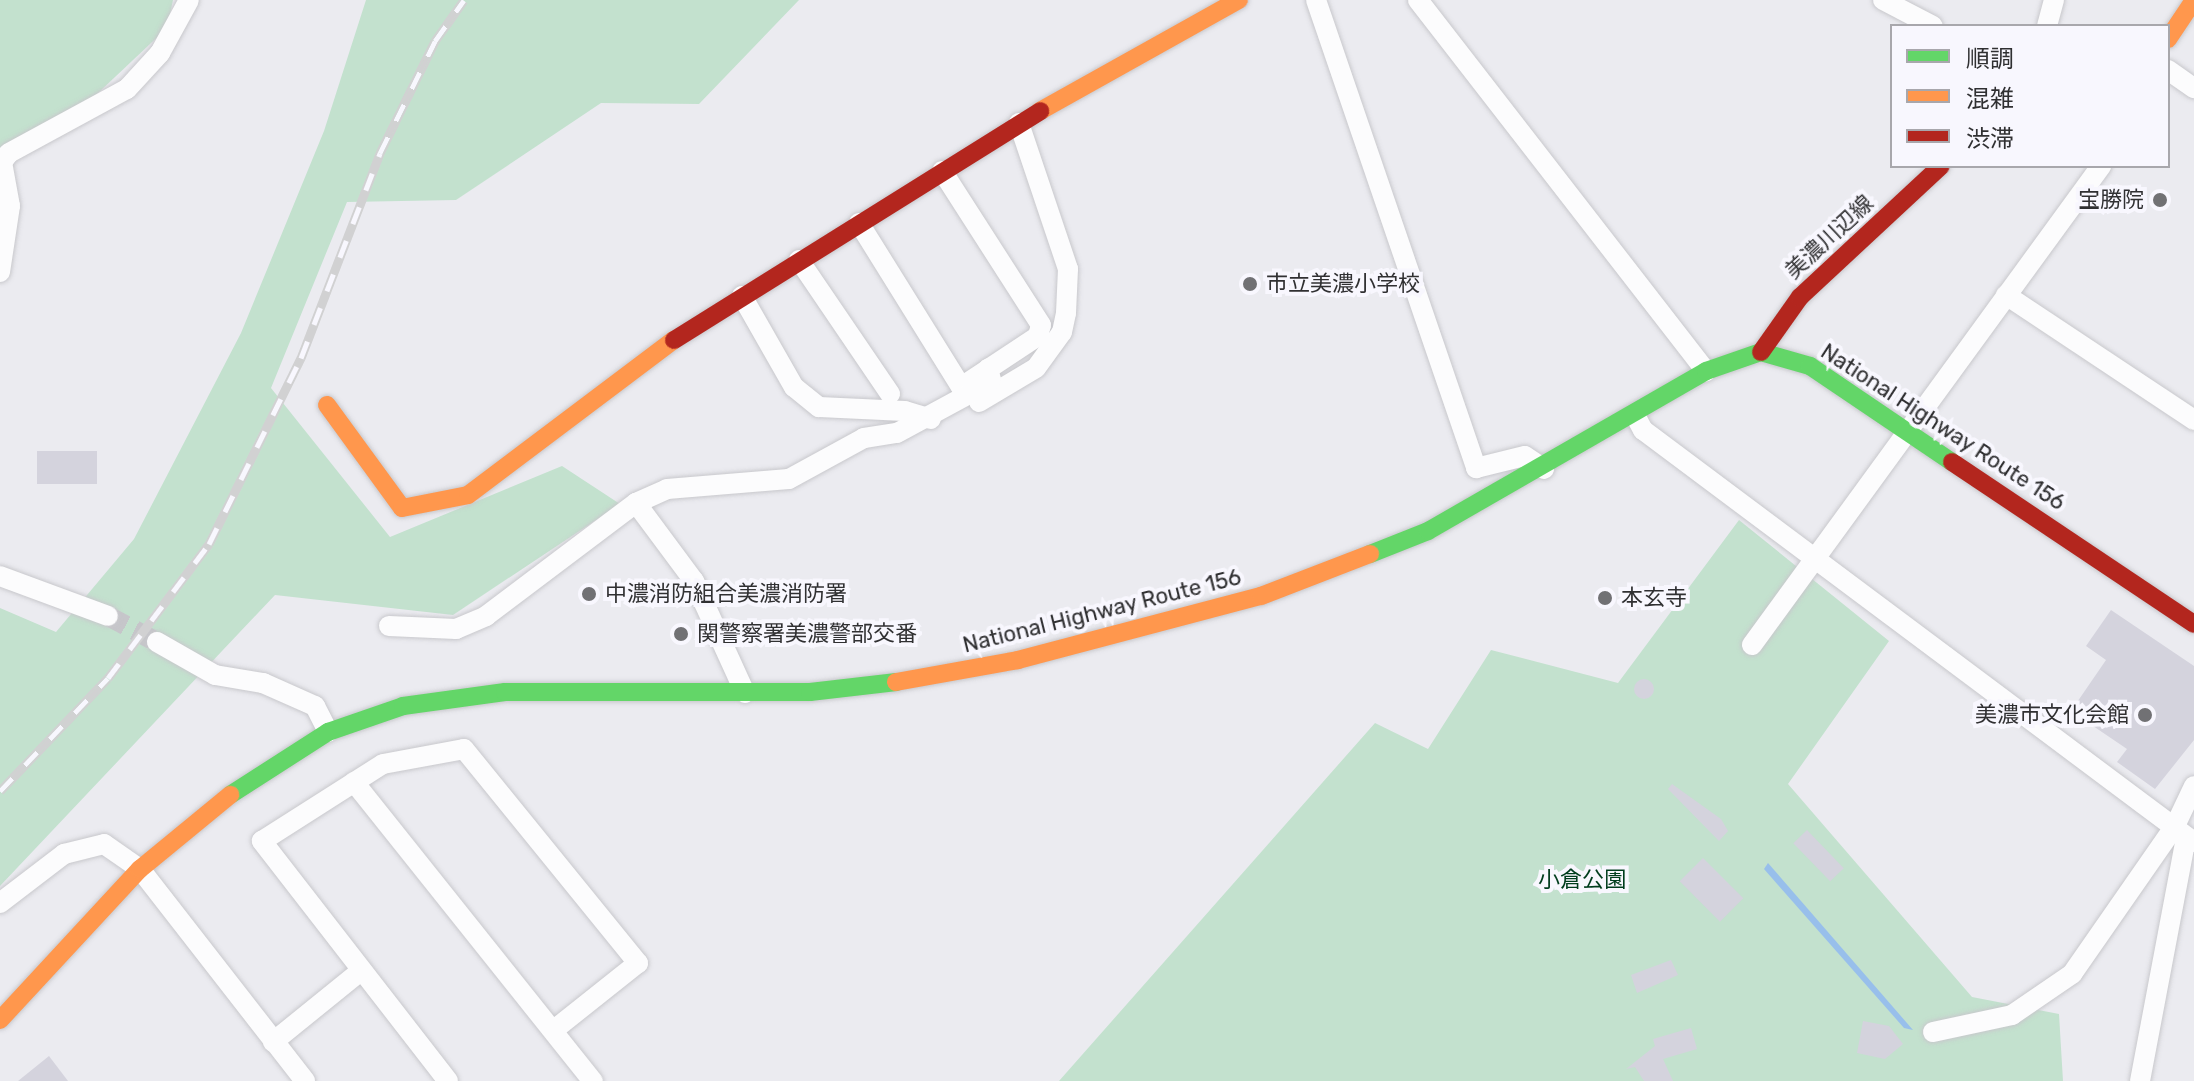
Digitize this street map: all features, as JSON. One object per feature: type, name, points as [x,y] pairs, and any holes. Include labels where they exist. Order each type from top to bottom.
[{"type":"main road","points":[[327,405],[402,508],[468,495],[699,321],[1019,123],[1239,0]]},
{"type":"main road","points":[[2170,36],[2194,0]]},
{"type":"main road","name":"美濃川辺線","points":[[1761,352],[1771,330],[1800,297],[1939,168]]},
{"type":"main road","name":"National Highway Route 156","points":[[0,1020],[140,869],[249,780],[328,732],[403,706],[505,692],[642,688],[745,693],[871,686],[1004,663],[1261,596],[1428,531],[1636,417],[1706,371],[1761,352],[1810,366],[1907,428],[2194,624]]},
{"type":"street","points":[[0,272],[10,206],[2,162],[9,153],[127,89],[160,53],[189,0]]},
{"type":"street","points":[[1316,0],[1476,468],[1525,456],[1544,469]]},
{"type":"street","points":[[1418,0],[1706,371]]},
{"type":"street","points":[[1883,0],[1929,24]]},
{"type":"street","points":[[2048,24],[2054,0]]},
{"type":"street","points":[[2170,71],[2194,88]]},
{"type":"street","points":[[742,296],[794,387],[819,407],[905,411],[935,420],[984,400],[1036,368],[1062,332],[1068,269],[1019,123]]},
{"type":"street","points":[[1752,645],[1907,428],[2100,168]]},
{"type":"street","points":[[859,223],[961,387],[1038,336],[1041,325],[942,171]]},
{"type":"street","points":[[799,260],[890,394]]},
{"type":"street","points":[[2006,295],[2194,420]]},
{"type":"street","points":[[389,626],[456,629],[486,616],[636,503],[667,489],[789,479],[864,438],[897,433],[991,380],[988,368]]},
{"type":"street","points":[[1636,417],[1643,430],[2185,835]]},
{"type":"street","points":[[636,503],[694,581],[745,693]]},
{"type":"street","points":[[0,576],[108,616]]},
{"type":"street","points":[[157,642],[215,675],[263,683],[315,706],[328,732]]},
{"type":"street","points":[[448,1081],[262,841],[383,764],[464,749],[638,963],[555,1029]]},
{"type":"street","points":[[354,782],[555,1029],[593,1081]]},
{"type":"street","points":[[2140,1081],[2194,786]]},
{"type":"street","points":[[1933,1032],[2012,1015],[2072,974],[2185,835]]},
{"type":"street","points":[[0,903],[83,845],[104,844],[140,869],[305,1081]]},
{"type":"street","points":[[273,1042],[362,970]]},
{"type":"green space","points":[[0,0],[173,0],[167,28],[80,110],[0,148]]},
{"type":"green space","points":[[366,0],[799,0],[699,104],[601,103],[456,200],[347,202],[271,388],[390,537],[562,466],[620,504],[453,615],[275,595],[0,886],[0,608],[56,632],[134,539],[241,333],[324,131]]},
{"type":"green space","name":"小倉公園","points":[[1739,520],[1889,641],[1788,784],[1972,997],[2059,1014],[2063,1081],[1059,1081],[1375,723],[1428,749],[1491,650],[1618,683]]},
{"type":"water","points":[[1768,863],[1913,1030],[1904,1028],[1764,869]]},
{"type":"building","points":[[37,451],[97,451],[97,484],[37,484]]},
{"type":"building","points":[[2111,610],[2194,666],[2194,740],[2155,789],[2117,762],[2127,749],[2071,711],[2106,660],[2086,646]]},
{"type":"building","points":[[1640,679],[1648,679],[1654,689],[1648,699],[1640,699],[1634,693],[1634,685]]},
{"type":"building","points":[[1672,784],[1721,819],[1728,831],[1719,841],[1668,789]]},
{"type":"building","points":[[1807,830],[1844,868],[1830,881],[1793,843]]},
{"type":"building","points":[[1703,858],[1743,898],[1720,922],[1680,881]]},
{"type":"building","points":[[1671,960],[1678,975],[1637,993],[1631,975]]},
{"type":"building","points":[[1863,1021],[1889,1026],[1903,1044],[1885,1059],[1857,1053]]},
{"type":"building","points":[[1691,1028],[1697,1049],[1663,1059],[1673,1081],[1644,1081],[1635,1067],[1626,1069],[1655,1046],[1653,1039]]},
{"type":"building","points":[[49,1056],[68,1081],[18,1081]]},
{"type":"tunnel","points":[[108,616],[157,642]]},
{"type":"railway","points":[[0,791],[108,678],[209,544],[301,358],[380,153],[435,41],[464,0]]},
{"type":"traffic: fast","points":[[1370,554],[1428,531],[1706,371],[1761,352],[1810,366],[1952,462]]},
{"type":"traffic: fast","points":[[230,795],[328,732],[403,706],[505,692],[810,692],[896,682]]},
{"type":"traffic: slow","points":[[1040,111],[1239,0]]},
{"type":"traffic: slow","points":[[2170,36],[2194,0]]},
{"type":"traffic: slow","points":[[327,405],[402,508],[468,495],[674,340]]},
{"type":"traffic: slow","points":[[896,682],[1018,660],[1261,596],[1370,554]]},
{"type":"traffic: slow","points":[[0,1020],[140,869],[230,795]]},
{"type":"traffic: jam","points":[[674,340],[1040,111]]},
{"type":"traffic: jam","points":[[1761,352],[1800,297],[1939,168]]},
{"type":"traffic: jam","points":[[1952,462],[2194,624]]},
{"type":"place","name":"宝勝院","points":[[2160,200]]},
{"type":"place","name":"市立美濃小学校","points":[[1250,284]]},
{"type":"place","name":"中濃消防組合美濃消防署","points":[[589,594]]},
{"type":"place","name":"本玄寺","points":[[1605,598]]},
{"type":"place","name":"関警察署美濃警部交番","points":[[681,634]]},
{"type":"place","name":"美濃市文化会館","points":[[2145,715]]}]
